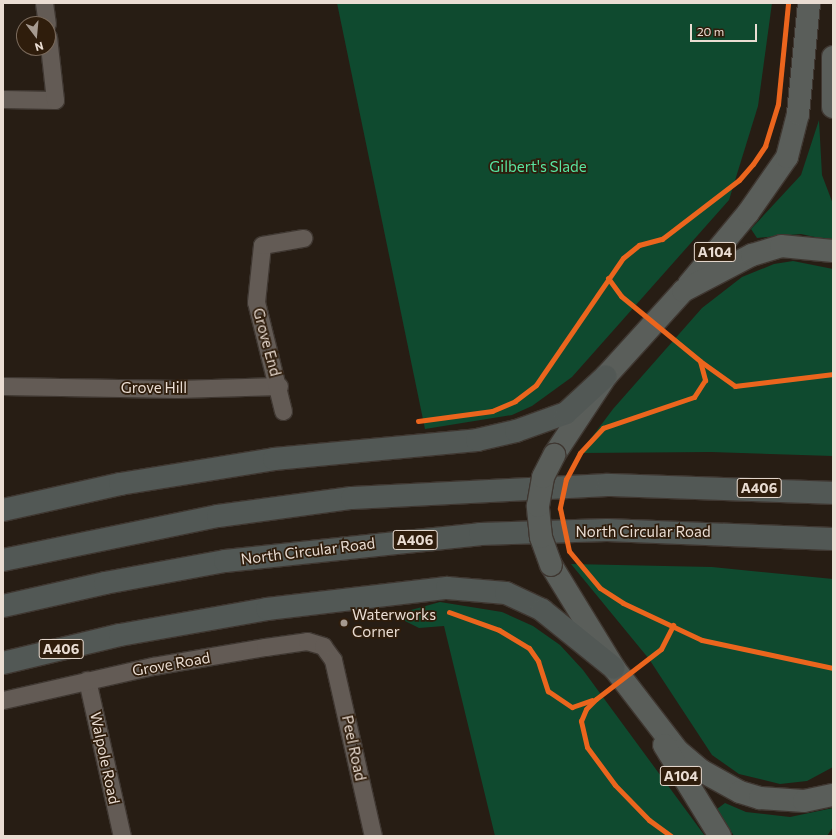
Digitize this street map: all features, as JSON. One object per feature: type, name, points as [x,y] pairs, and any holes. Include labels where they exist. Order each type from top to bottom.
[{"type":"highway","points":[[3,510],[120,484],[274,459],[477,440],[516,432],[566,413],[606,376]]},
{"type":"highway","name":"A406","points":[[3,560],[218,516],[352,498],[608,485],[833,493]]},
{"type":"highway","name":"North Circular Road","points":[[3,606],[105,582],[225,561],[480,534],[615,530],[833,539]]},
{"type":"highway","name":"A406","points":[[3,663],[120,635],[244,613],[447,588],[506,593],[542,610],[614,668]]},
{"type":"main road","name":"A104","points":[[683,291],[748,213],[787,157],[798,114],[809,3]]},
{"type":"main road","points":[[833,57],[833,107]]},
{"type":"main road","points":[[833,251],[781,246],[752,255],[683,291],[606,376],[554,455],[543,477],[538,506],[541,536],[551,565],[614,668],[647,713],[678,751],[702,771],[740,792],[785,801],[833,795]]},
{"type":"main road","name":"A104","points":[[647,713],[684,781],[720,836]]},
{"type":"street","points":[[44,3],[46,16]]},
{"type":"street","points":[[3,99],[55,100],[50,56]]},
{"type":"street","name":"Grove End","points":[[279,386],[256,302],[262,245],[303,238]]},
{"type":"street","name":"Grove Hill","points":[[3,386],[177,389],[279,386]]},
{"type":"street","points":[[279,386],[283,411]]},
{"type":"street","name":"Grove Road","points":[[3,700],[88,680],[307,641],[324,646],[333,660]]},
{"type":"street","name":"Peel Road","points":[[333,660],[374,836]]},
{"type":"street","name":"Walpole Road","points":[[88,680],[122,836]]},
{"type":"green space","name":"Gilbert's Slade","points":[[337,3],[772,3],[758,106],[729,200],[572,377],[532,406],[512,415],[425,429]]},
{"type":"green space","points":[[819,120],[822,175],[833,204],[833,241],[801,234],[757,238],[751,229],[801,175]]},
{"type":"green space","points":[[793,261],[833,269],[833,456],[711,452],[580,453],[613,409],[702,308],[742,277],[774,264]]},
{"type":"green space","points":[[571,564],[712,567],[833,579],[833,767],[807,781],[780,784],[739,774],[712,755],[649,659]]},
{"type":"green space","points":[[440,602],[502,612],[533,626],[560,645],[583,670],[705,836],[495,836],[444,626],[419,628],[393,615]]},
{"type":"green space","points":[[725,803],[746,812],[790,817],[833,808],[833,827],[827,836],[734,836],[717,809]]},
{"type":"cycle path","points":[[418,421],[492,411],[515,401],[536,385],[623,258],[639,245],[662,239],[739,180],[753,164],[765,146],[778,104],[788,3]]},
{"type":"cycle path","points":[[608,278],[621,296],[700,361],[705,380],[694,397],[603,428],[580,453],[566,479],[560,508],[569,551],[600,588],[623,603],[702,640],[833,668]]},
{"type":"cycle path","points":[[700,361],[735,386],[833,374]]},
{"type":"cycle path","points":[[449,612],[499,630],[529,648],[538,661],[548,691],[572,707],[592,700]]},
{"type":"cycle path","points":[[671,836],[649,820],[615,785],[587,747],[581,721],[586,709],[596,699],[661,649],[673,625]]},
{"type":"place","name":"Waterworks Corner","points":[[344,623]]}]
